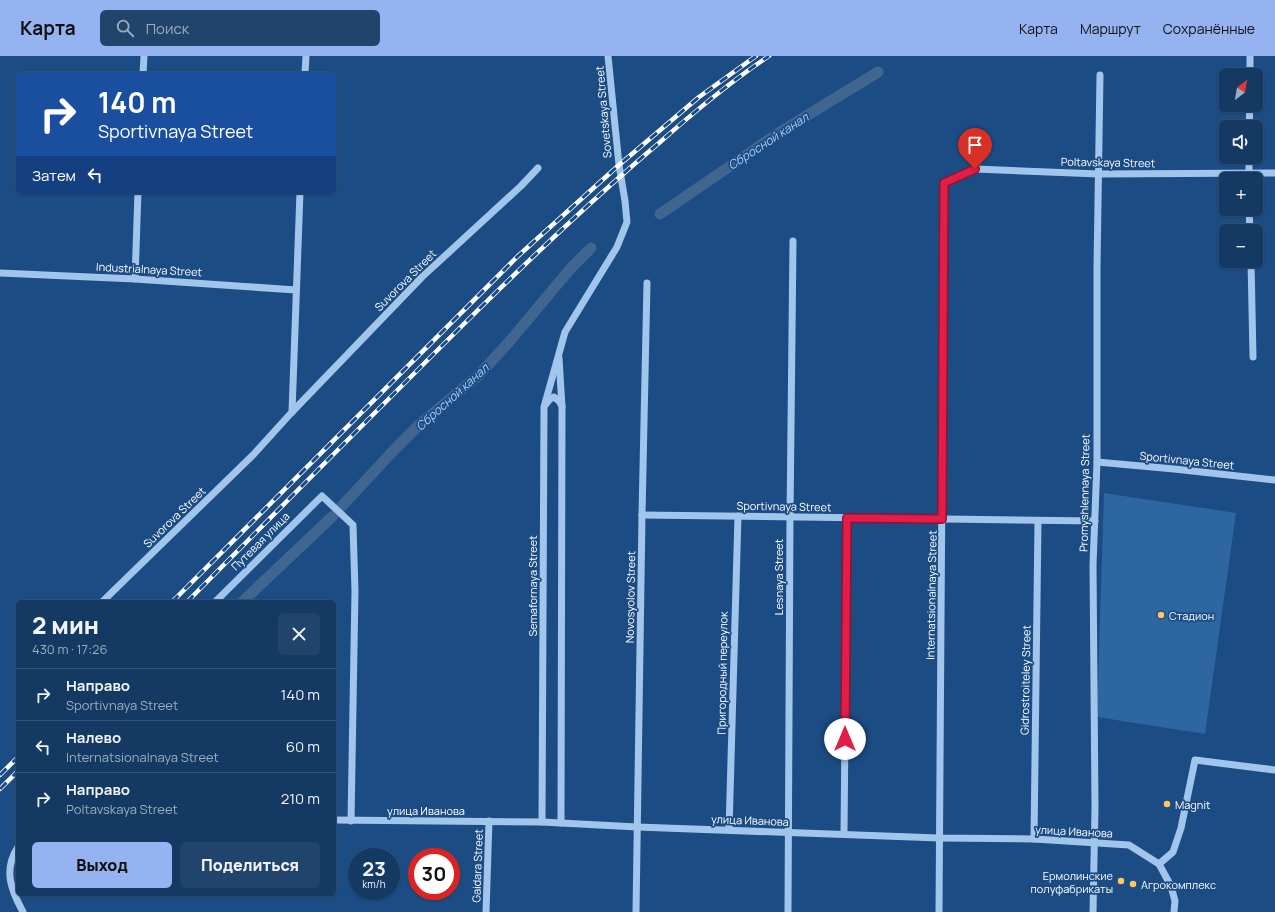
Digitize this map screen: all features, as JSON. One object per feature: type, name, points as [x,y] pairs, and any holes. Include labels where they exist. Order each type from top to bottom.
[{"type":"street","points":[[143,72],[144,56]]},
{"type":"street","points":[[305,72],[306,56]]},
{"type":"street","name":"Sovetskaya Street","points":[[608,56],[619,165]]},
{"type":"street","points":[[1250,56],[1250,68]]},
{"type":"street","name":"Promyshlennaya Street","points":[[1093,912],[1095,842],[1093,573],[1097,462],[1097,267],[1100,75]]},
{"type":"street","name":"Semafornaya Street","points":[[542,822],[544,407],[565,332],[617,247],[627,222],[619,165]]},
{"type":"street","name":"Suvorova Street","points":[[104,600],[254,454],[292,412],[422,277],[522,186],[538,168]]},
{"type":"street","name":"Poltavskaya Street","points":[[944,183],[975,169],[1099,174],[1219,176]]},
{"type":"street","name":"Poltavskaya Street","points":[[1263,174],[1275,173]]},
{"type":"street","name":"Internatsionalnaya Street","points":[[939,912],[944,183]]},
{"type":"street","points":[[135,279],[138,194]]},
{"type":"street","points":[[292,412],[300,194]]},
{"type":"street","name":"Lesnaya Street","points":[[788,912],[793,241]]},
{"type":"street","points":[[1251,268],[1253,357]]},
{"type":"street","name":"Industrialnaya Street","points":[[0,273],[135,279],[296,290]]},
{"type":"street","name":"Novosyolov Street","points":[[636,912],[647,283]]},
{"type":"street","name":"Semafornaya Street","points":[[559,352],[562,407],[561,823]]},
{"type":"street","points":[[544,407],[550,399],[554,397],[559,401],[562,407]]},
{"type":"street","name":"Sportivnaya Street","points":[[1097,462],[1174,468],[1275,480]]},
{"type":"street","name":"Путевая улица","points":[[217,600],[322,496],[352,525],[355,591],[351,821]]},
{"type":"street","name":"Sportivnaya Street","points":[[642,515],[1095,521]]},
{"type":"street","name":"Пригородный переулок","points":[[729,830],[738,516]]},
{"type":"street","points":[[844,834],[847,518]]},
{"type":"street","name":"Gidrostroiteley Street","points":[[1034,839],[1038,521]]},
{"type":"street","points":[[1174,912],[1175,901],[1171,886],[1159,864],[1173,852],[1181,828],[1195,760],[1275,770]]},
{"type":"street","name":"улица Иванова","points":[[336,820],[542,822],[940,838],[1034,839],[1095,842],[1129,845],[1159,864]]},
{"type":"street","name":"Gaidara Street","points":[[486,912],[489,821]]},
{"type":"street","points":[[16,851],[12,859],[9,873],[11,885],[23,912]]},
{"type":"shaded area","name":"Стадион","points":[[1104,493],[1236,513],[1205,734],[1097,717]]},
{"type":"waterway","name":"Сбросной канал","points":[[660,214],[777,134],[878,72]]},
{"type":"waterway","name":"Сбросной канал","points":[[341,507],[420,424],[479,375],[509,342],[571,268],[591,248]]},
{"type":"waterway","name":"Сбросной канал","points":[[244,600],[333,516]]},
{"type":"railway","points":[[174,600],[518,256],[619,165],[699,97],[756,56]]},
{"type":"railway","points":[[189,600],[498,290],[566,226],[699,109],[740,76],[769,56]]},
{"type":"railway","points":[[0,775],[16,759]]},
{"type":"railway","points":[[0,789],[16,773]]},
{"type":"place","name":"Стадион","points":[[1161,615]]},
{"type":"place","name":"Magnit","points":[[1167,804]]},
{"type":"place","name":"Ермолинские полуфабрикаты","points":[[1121,881]]},
{"type":"place","name":"Агрокомплекс","points":[[1133,884]]},
{"type":"route","points":[[845,739],[847,518],[942,519],[944,183],[975,169]]}]
